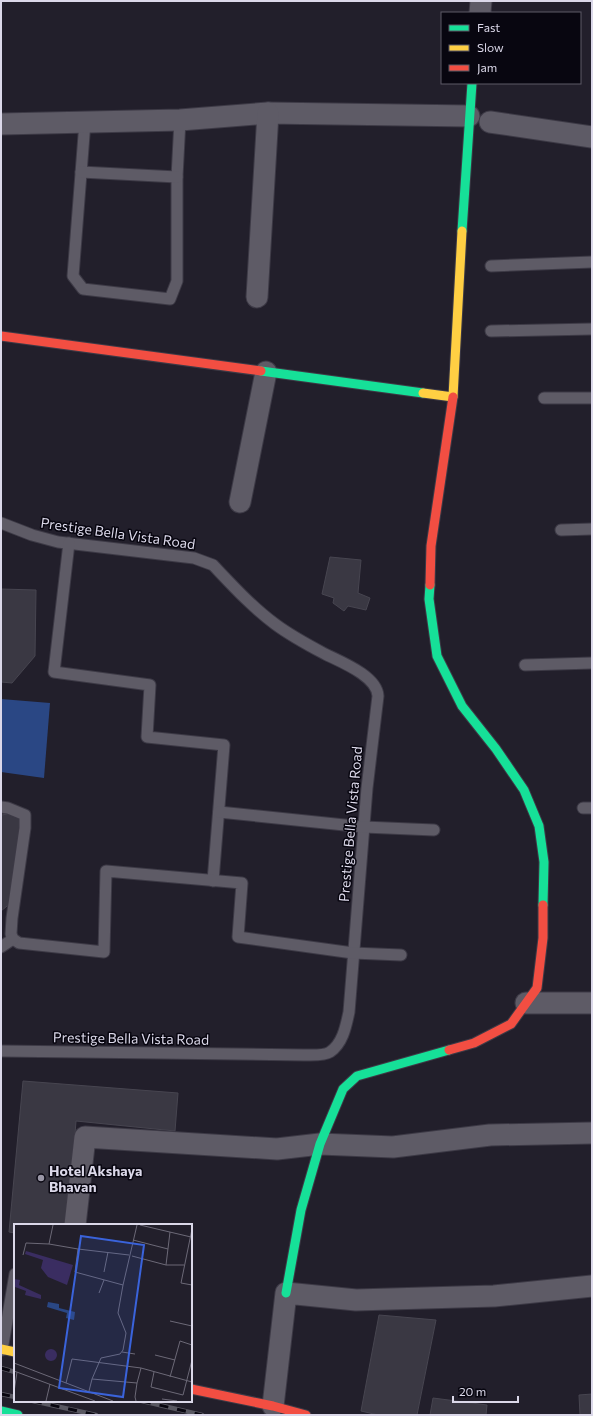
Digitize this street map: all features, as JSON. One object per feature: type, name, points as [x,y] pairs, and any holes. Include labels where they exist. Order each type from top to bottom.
[{"type":"street","points":[[480,12],[481,1]]},
{"type":"street","points":[[273,1406],[286,1294],[301,1210],[320,1144],[343,1089],[357,1076],[474,1043],[511,1024],[537,988],[543,938],[544,862],[539,826],[524,790],[496,749],[462,706],[437,656],[429,599],[431,546],[453,397],[472,84]]},
{"type":"street","points":[[1,124],[180,120],[268,113],[469,116]]},
{"type":"street","points":[[257,297],[268,113]]},
{"type":"street","points":[[490,122],[592,137]]},
{"type":"street","points":[[1,336],[453,397]]},
{"type":"street","points":[[240,502],[266,372]]},
{"type":"street","points":[[526,1003],[592,1003]]},
{"type":"street","points":[[74,1224],[85,1137],[277,1149],[320,1144],[393,1146],[490,1135],[592,1133]]},
{"type":"street","points":[[286,1294],[356,1300],[494,1296],[592,1286]]},
{"type":"street","points":[[2,1350],[14,1352]]},
{"type":"street","points":[[192,1389],[273,1406],[306,1415]]},
{"type":"street","points":[[1,1411],[18,1415]]},
{"type":"lane","points":[[85,122],[73,276],[83,289],[170,299],[177,281],[177,177],[180,120]]},
{"type":"lane","points":[[81,172],[177,177]]},
{"type":"lane","points":[[491,266],[592,262]]},
{"type":"lane","points":[[491,330],[592,329]]},
{"type":"lane","points":[[544,398],[592,398]]},
{"type":"lane","name":"Prestige Bella Vista Road","points":[[1,523],[32,535],[58,542],[194,558],[207,562],[213,565],[249,603],[275,624],[296,639],[356,671],[372,682],[378,693],[367,788],[348,1012],[345,1031],[338,1044],[329,1052],[304,1055],[1,1051]]},
{"type":"lane","points":[[561,530],[592,529]]},
{"type":"lane","points":[[69,543],[54,672],[150,685],[146,737],[224,745],[213,881]]},
{"type":"lane","points":[[525,665],[592,663]]},
{"type":"lane","points":[[1,807],[8,808],[25,815],[25,828],[11,934],[13,940],[19,943],[104,952],[106,871],[242,883],[238,937],[354,953],[401,956]]},
{"type":"lane","points":[[219,812],[364,827],[434,830]]},
{"type":"lane","points":[[1,947],[13,940]]},
{"type":"lane","points":[[2,1350],[14,1280]]},
{"type":"water","points":[[1,699],[50,703],[44,778],[1,772]]},
{"type":"building","points":[[330,557],[361,560],[358,593],[370,598],[366,610],[348,606],[344,611],[333,603],[334,598],[322,594]]},
{"type":"building","points":[[1,589],[36,590],[35,656],[12,683],[1,682]]},
{"type":"building","points":[[9,814],[22,817],[12,902],[1,911],[1,815]]},
{"type":"building","points":[[23,1081],[178,1093],[175,1131],[76,1121],[68,1224],[14,1224],[14,1233],[9,1232]]},
{"type":"building","points":[[379,1315],[436,1320],[417,1415],[378,1415],[361,1411]]},
{"type":"building","points":[[592,1394],[592,1415],[580,1415],[579,1395]]},
{"type":"building","points":[[433,1398],[487,1405],[486,1415],[430,1415]]},
{"type":"railway","points":[[1,1368],[14,1372]]},
{"type":"railway","points":[[1,1394],[14,1397]]},
{"type":"railway","points":[[38,1402],[96,1415]]},
{"type":"railway","points":[[146,1402],[202,1415]]},
{"type":"traffic: fast","points":[[462,231],[472,84]]},
{"type":"traffic: fast","points":[[261,371],[423,393]]},
{"type":"traffic: fast","points":[[430,585],[429,599],[437,656],[462,706],[496,749],[524,790],[539,826],[544,862],[543,905]]},
{"type":"traffic: fast","points":[[286,1293],[301,1210],[320,1144],[343,1089],[357,1076],[449,1050]]},
{"type":"traffic: fast","points":[[1,1411],[18,1415]]},
{"type":"traffic: slow","points":[[423,393],[453,397],[462,231]]},
{"type":"traffic: slow","points":[[1,1349],[14,1352]]},
{"type":"traffic: jam","points":[[1,336],[261,371]]},
{"type":"traffic: jam","points":[[430,585],[431,546],[453,397]]},
{"type":"traffic: jam","points":[[449,1050],[474,1043],[511,1024],[537,988],[543,938],[543,905]]},
{"type":"traffic: jam","points":[[192,1389],[273,1406],[306,1415]]},
{"type":"place","name":"Hotel Akshaya Bhavan","points":[[41,1178]]}]
